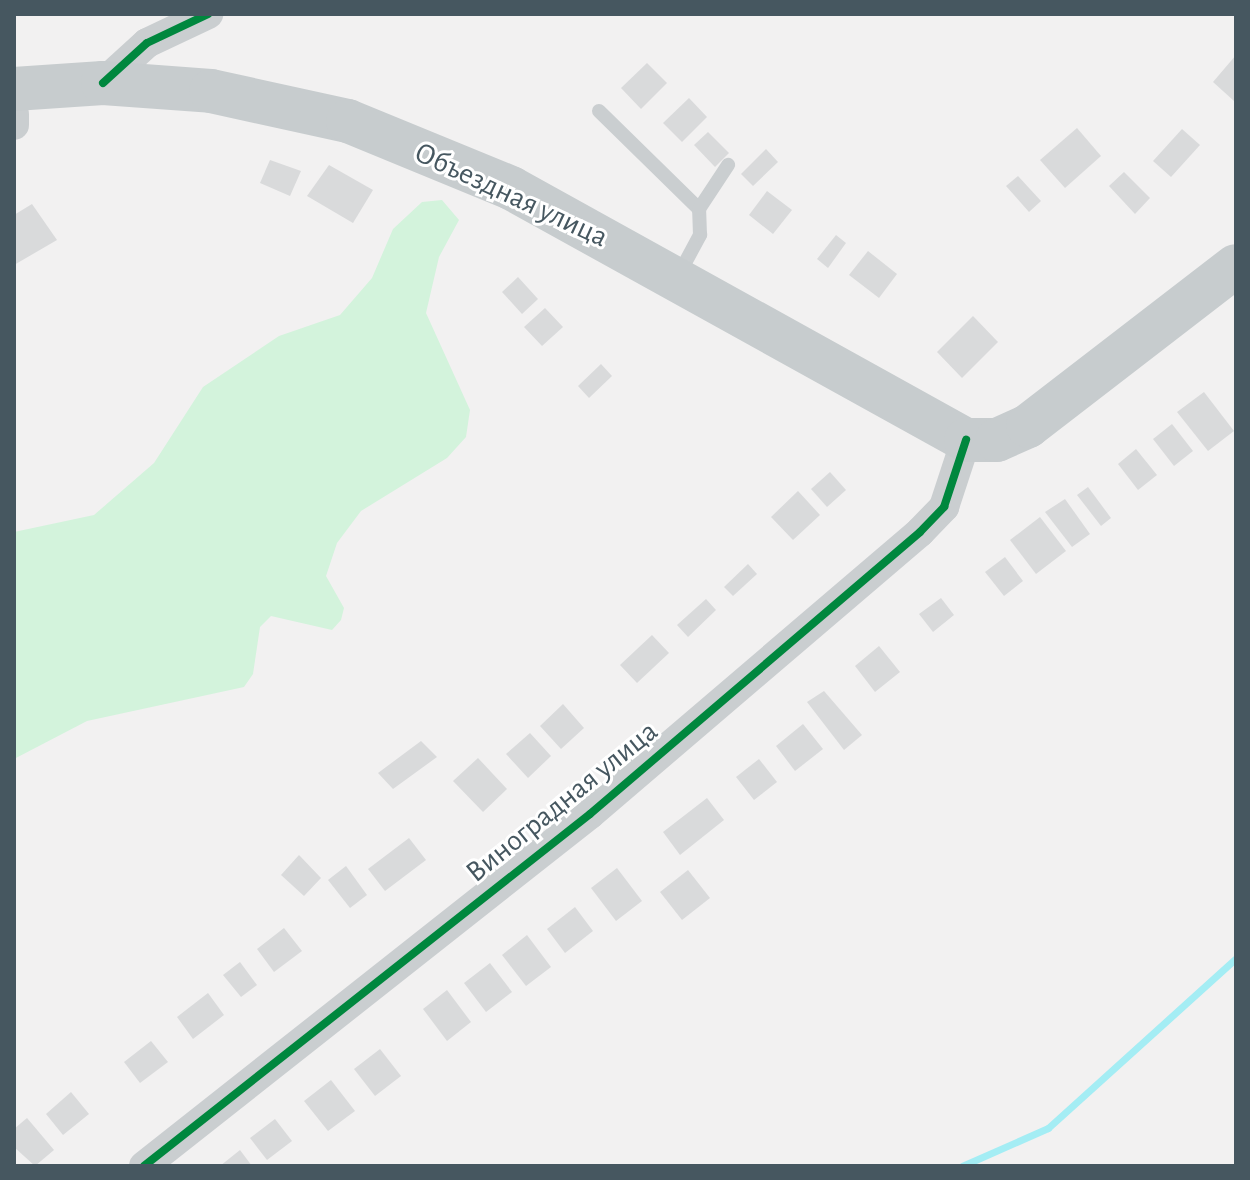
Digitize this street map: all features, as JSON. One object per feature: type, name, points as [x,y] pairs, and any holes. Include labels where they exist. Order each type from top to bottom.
[{"type":"main road","name":"Объездная улица","points":[[14,89],[103,83],[211,91],[348,121],[511,188],[678,276],[966,440]]},
{"type":"main road","points":[[966,440],[997,440],[1028,426],[1236,266]]},
{"type":"street","points":[[103,83],[147,43],[208,14]]},
{"type":"street","points":[[14,114],[14,125]]},
{"type":"street","name":"Виноградная улица","points":[[144,1166],[590,814],[920,532],[944,507],[966,440]]},
{"type":"lane","points":[[599,111],[699,209]]},
{"type":"lane","points":[[678,276],[700,235],[699,209],[728,165]]},
{"type":"green space","points":[[442,200],[459,220],[439,257],[426,313],[470,410],[466,437],[447,458],[361,511],[337,543],[326,576],[344,608],[341,620],[332,630],[271,616],[260,627],[253,674],[244,687],[87,721],[14,759],[14,532],[94,515],[154,463],[203,387],[279,336],[340,315],[372,278],[393,229],[422,202]]},
{"type":"building","points":[[1236,55],[1236,99],[1234,101],[1213,82]]},
{"type":"building","points":[[647,63],[667,83],[641,109],[621,88]]},
{"type":"building","points":[[689,98],[707,117],[682,142],[663,123]]},
{"type":"building","points":[[1077,128],[1101,156],[1065,188],[1040,160]]},
{"type":"building","points":[[1182,129],[1200,145],[1171,177],[1153,161]]},
{"type":"building","points":[[708,132],[729,153],[715,167],[694,145]]},
{"type":"building","points":[[766,149],[778,162],[753,186],[741,174]]},
{"type":"building","points":[[270,160],[301,171],[290,196],[260,183]]},
{"type":"building","points":[[329,165],[373,190],[353,223],[307,196]]},
{"type":"building","points":[[1124,172],[1150,198],[1135,214],[1109,186]]},
{"type":"building","points":[[1018,176],[1041,201],[1029,212],[1006,186]]},
{"type":"building","points":[[767,191],[792,210],[773,234],[749,215]]},
{"type":"building","points":[[32,204],[57,240],[14,265],[14,215]]},
{"type":"building","points":[[836,235],[846,243],[828,268],[817,259]]},
{"type":"building","points":[[868,251],[897,274],[879,298],[849,275]]},
{"type":"building","points":[[518,277],[538,299],[522,314],[502,292]]},
{"type":"building","points":[[545,308],[563,327],[542,346],[524,327]]},
{"type":"building","points":[[973,316],[998,342],[962,378],[937,352]]},
{"type":"building","points":[[601,364],[612,376],[589,398],[578,386]]},
{"type":"building","points":[[1204,392],[1234,431],[1208,451],[1177,412]]},
{"type":"building","points":[[1172,424],[1193,451],[1174,466],[1153,439]]},
{"type":"building","points":[[1136,449],[1157,475],[1138,490],[1118,464]]},
{"type":"building","points":[[830,472],[846,490],[827,507],[811,489]]},
{"type":"building","points":[[1088,487],[1111,518],[1101,526],[1077,495]]},
{"type":"building","points":[[798,491],[820,515],[793,540],[771,517]]},
{"type":"building","points":[[1065,499],[1090,534],[1072,547],[1045,512]]},
{"type":"building","points":[[1040,517],[1066,551],[1036,574],[1010,540]]},
{"type":"building","points":[[1005,557],[1023,581],[1004,596],[985,572]]},
{"type":"building","points":[[748,564],[757,574],[733,596],[724,587]]},
{"type":"building","points":[[941,598],[954,615],[933,632],[919,614]]},
{"type":"building","points":[[706,599],[716,610],[688,637],[677,625]]},
{"type":"building","points":[[652,635],[669,653],[637,683],[620,665]]},
{"type":"building","points":[[879,646],[900,672],[875,692],[855,666]]},
{"type":"building","points":[[824,691],[862,735],[844,750],[807,702]]},
{"type":"building","points":[[563,704],[584,728],[561,749],[540,726]]},
{"type":"building","points":[[803,724],[823,749],[795,771],[776,746]]},
{"type":"building","points":[[530,733],[551,756],[528,778],[506,754]]},
{"type":"building","points":[[421,741],[437,757],[393,789],[378,773]]},
{"type":"building","points":[[478,758],[507,789],[483,812],[453,781]]},
{"type":"building","points":[[759,759],[777,782],[754,800],[736,777]]},
{"type":"building","points":[[707,798],[724,820],[680,855],[663,832]]},
{"type":"building","points":[[409,838],[426,860],[385,891],[368,869]]},
{"type":"building","points":[[299,855],[321,878],[304,896],[281,875]]},
{"type":"building","points":[[346,866],[367,895],[350,908],[328,880]]},
{"type":"building","points":[[617,868],[642,901],[616,921],[591,888]]},
{"type":"building","points":[[688,870],[710,898],[682,920],[660,892]]},
{"type":"building","points":[[575,907],[593,931],[565,953],[547,929]]},
{"type":"building","points":[[284,928],[302,951],[274,972],[257,949]]},
{"type":"building","points":[[527,935],[551,967],[526,986],[502,955]]},
{"type":"building","points":[[240,962],[257,985],[241,997],[223,975]]},
{"type":"building","points":[[490,963],[512,992],[486,1012],[464,983]]},
{"type":"building","points":[[447,990],[471,1022],[447,1041],[423,1009]]},
{"type":"building","points":[[208,993],[224,1015],[193,1039],[177,1017]]},
{"type":"building","points":[[151,1041],[168,1062],[140,1083],[124,1062]]},
{"type":"building","points":[[380,1049],[401,1076],[375,1096],[354,1069]]},
{"type":"building","points":[[331,1080],[355,1111],[328,1131],[304,1101]]},
{"type":"building","points":[[71,1092],[89,1114],[63,1135],[46,1114]]},
{"type":"building","points":[[27,1118],[54,1150],[35,1166],[14,1147],[14,1129]]},
{"type":"building","points":[[275,1119],[292,1141],[267,1160],[250,1138]]},
{"type":"building","points":[[240,1150],[252,1166],[220,1166]]},
{"type":"waterway","points":[[962,1166],[1048,1128],[1236,958]]},
{"type":"cycle path","points":[[103,83],[147,43],[208,14]]},
{"type":"cycle path","points":[[144,1166],[590,814],[920,532],[944,507],[966,440]]}]
